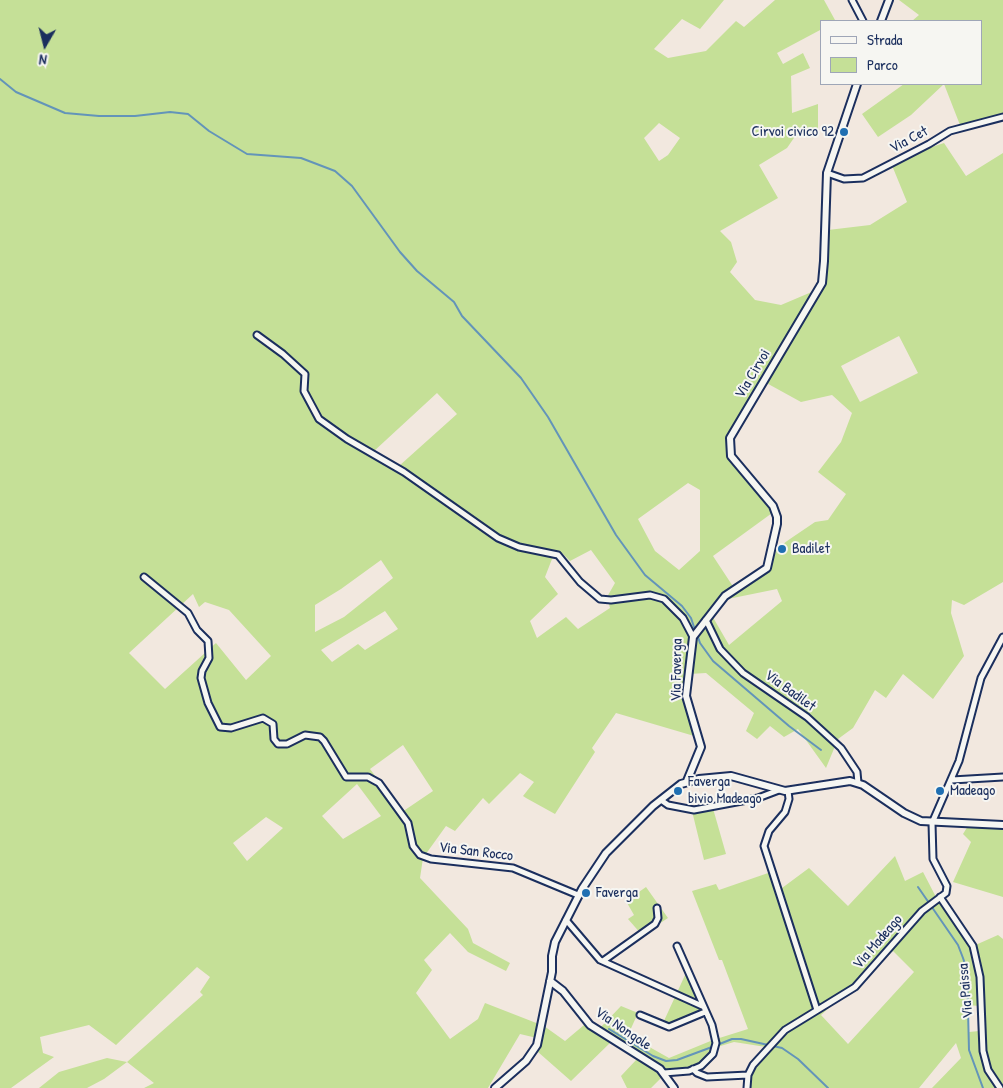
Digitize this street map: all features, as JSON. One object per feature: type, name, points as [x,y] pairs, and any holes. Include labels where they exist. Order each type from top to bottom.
[{"type":"street","points":[[852,0],[862,20]]},
{"type":"street","points":[[881,20],[889,0]]},
{"type":"street","name":"Via Cirvoi","points":[[693,637],[725,596],[764,571],[769,563],[777,524],[776,511],[731,456],[729,444],[734,430],[822,282],[827,173],[857,85]]},
{"type":"street","name":"Via Cet","points":[[827,173],[844,179],[863,178],[929,144],[950,130],[1003,117]]},
{"type":"street","name":"Via Faverga","points":[[257,335],[283,354],[305,374],[304,391],[319,419],[347,438],[404,472],[498,538],[519,547],[558,555],[580,582],[600,599],[611,600],[650,594],[664,599],[683,618],[693,637],[686,696],[700,747],[687,782]]},
{"type":"street","name":"Via San Rocco","points":[[144,578],[188,612],[197,630],[208,641],[210,655],[201,678],[208,703],[220,727],[231,728],[263,718],[273,724],[274,739],[278,744],[287,744],[305,735],[320,738],[327,744],[346,776],[368,776],[379,784],[408,823],[413,846],[420,855],[431,859],[514,868],[578,895]]},
{"type":"street","name":"Via Badilet","points":[[706,620],[720,649],[743,673],[807,717],[841,748],[857,772],[858,783]]},
{"type":"street","points":[[940,897],[946,893],[947,888],[934,864],[932,823],[959,761],[981,678],[1003,637]]},
{"type":"street","points":[[495,1088],[534,1051],[540,1035],[546,991],[550,981],[553,950],[578,895],[606,853],[678,786],[687,782],[731,776],[788,791],[839,781],[858,783],[910,817],[932,823],[1003,825]]},
{"type":"street","points":[[952,780],[1003,777]]},
{"type":"street","points":[[661,800],[668,805],[694,810],[758,798],[779,790]]},
{"type":"street","points":[[788,791],[789,799],[785,812],[769,831],[764,846],[817,1010]]},
{"type":"street","name":"Via Madeago","points":[[748,1075],[753,1064],[789,1027],[856,987],[928,906],[940,897]]},
{"type":"street","name":"Via Paissa","points":[[940,897],[972,946],[980,977],[984,1058],[988,1070],[1000,1088]]},
{"type":"street","points":[[603,961],[655,924],[658,918],[657,908]]},
{"type":"street","points":[[566,920],[596,956],[603,961],[702,1006]]},
{"type":"street","points":[[664,1073],[694,1069],[706,1063],[716,1049],[714,1033],[677,946]]},
{"type":"street","name":"Via Nongole","points":[[550,981],[563,990],[590,1025],[664,1073],[674,1088]]},
{"type":"street","name":"Via Nongole","points":[[640,1015],[669,1026],[705,1012]]},
{"type":"street","points":[[694,1069],[697,1073],[707,1077],[748,1075],[747,1088]]},
{"type":"green space","points":[[0,0],[724,0],[700,29],[682,19],[654,49],[668,58],[706,51],[736,21],[744,27],[775,0],[824,0],[835,20],[820,20],[820,30],[777,53],[783,64],[803,53],[810,68],[791,76],[792,113],[818,104],[818,131],[796,135],[787,148],[759,165],[778,198],[720,231],[731,242],[737,262],[730,272],[755,300],[781,305],[814,291],[827,266],[828,230],[870,225],[907,202],[891,163],[907,155],[944,143],[966,176],[1003,153],[1003,582],[964,605],[952,600],[951,613],[964,656],[933,699],[903,674],[886,698],[875,690],[853,728],[838,739],[826,768],[798,729],[784,737],[770,726],[757,739],[746,731],[754,713],[706,673],[689,674],[687,694],[701,738],[616,713],[592,748],[595,752],[555,814],[523,796],[534,782],[520,773],[489,804],[483,798],[455,831],[446,826],[423,858],[420,878],[468,929],[473,943],[510,963],[506,971],[468,952],[450,933],[424,960],[432,970],[416,993],[450,1039],[478,1019],[485,1003],[544,1026],[565,1041],[590,1020],[600,1028],[621,1006],[638,1013],[628,1035],[669,1058],[713,1040],[748,1029],[722,960],[719,960],[692,891],[716,884],[719,890],[771,872],[778,891],[809,868],[848,906],[895,856],[905,881],[923,872],[937,899],[971,947],[998,935],[1003,939],[1003,1088],[932,1088],[961,1058],[956,1043],[919,1088],[747,1088],[748,1071],[766,1047],[734,1042],[717,1047],[699,1065],[660,1073],[662,1077],[651,1088],[627,1088],[621,1076],[637,1059],[611,1042],[571,1081],[538,1052],[541,1039],[520,1034],[488,1088],[144,1088],[154,1083],[127,1062],[203,995],[200,992],[210,977],[197,967],[116,1045],[89,1025],[40,1037],[43,1053],[54,1057],[11,1088],[0,1088]],"holes":[[[659,123],[680,138],[668,155],[659,161],[644,138]],[[899,336],[918,373],[860,402],[841,366]],[[761,380],[801,402],[832,395],[852,413],[841,442],[818,472],[846,494],[828,520],[815,522],[787,541],[777,549],[769,571],[736,591],[713,556],[779,508],[726,444],[732,427]],[[437,393],[457,414],[399,466],[373,452]],[[688,483],[700,490],[700,551],[679,570],[655,551],[638,519]],[[591,550],[615,583],[607,597],[610,608],[578,629],[566,617],[537,638],[530,621],[558,594],[545,577],[552,559],[562,553],[570,561]],[[381,560],[393,578],[344,617],[315,632],[315,605]],[[777,589],[782,601],[729,645],[711,614],[723,600]],[[193,594],[199,607],[205,602],[229,610],[271,656],[246,680],[216,643],[165,689],[129,653]],[[385,611],[398,629],[365,650],[358,644],[332,662],[321,650]],[[403,745],[433,791],[402,812],[370,769]],[[357,784],[381,816],[343,839],[322,816]],[[266,817],[283,828],[247,861],[233,843]],[[893,951],[914,972],[848,1044],[821,1015]],[[968,1005],[979,1006],[979,1031],[969,1032]]]},
{"type":"green space","points":[[899,0],[1003,0],[1003,115],[960,125],[944,85],[983,85],[983,20],[913,20],[919,15]]},
{"type":"green space","points":[[903,85],[943,85],[911,115],[878,137],[862,114]]},
{"type":"green space","points":[[712,805],[726,854],[704,860],[692,811]]},
{"type":"green space","points":[[971,821],[1003,822],[1003,897],[953,882],[971,842],[963,834]]},
{"type":"green space","points":[[646,887],[668,918],[642,935],[628,919],[634,915],[626,901]]},
{"type":"green space","points":[[686,973],[703,1012],[670,1026],[663,1023]]},
{"type":"green space","points":[[107,1058],[127,1062],[104,1079],[87,1088],[39,1088],[59,1072]]},
{"type":"waterway","points":[[0,79],[16,92],[65,113],[99,116],[135,116],[170,112],[188,114],[209,131],[247,154],[301,158],[335,171],[352,186],[400,252],[417,271],[454,302],[462,316],[521,378],[548,417],[616,535],[645,575],[682,606],[691,618],[695,630]]},
{"type":"waterway","points":[[697,634],[700,643],[713,661],[789,726],[821,750]]},
{"type":"waterway","points":[[918,887],[958,945],[967,970],[969,1050],[983,1088]]},
{"type":"waterway","points":[[609,1029],[653,1056],[666,1061],[677,1060],[712,1047]]},
{"type":"waterway","points":[[717,1045],[732,1039],[741,1039],[782,1048],[798,1059],[828,1088]]},
{"type":"place","name":"Cirvoi civico 92","points":[[844,132]]},
{"type":"place","name":"Badilet","points":[[782,549]]},
{"type":"place","name":"Faverga bivio Madeago","points":[[678,791]]},
{"type":"place","name":"Madeago","points":[[940,791]]},
{"type":"place","name":"Faverga","points":[[586,893]]}]
